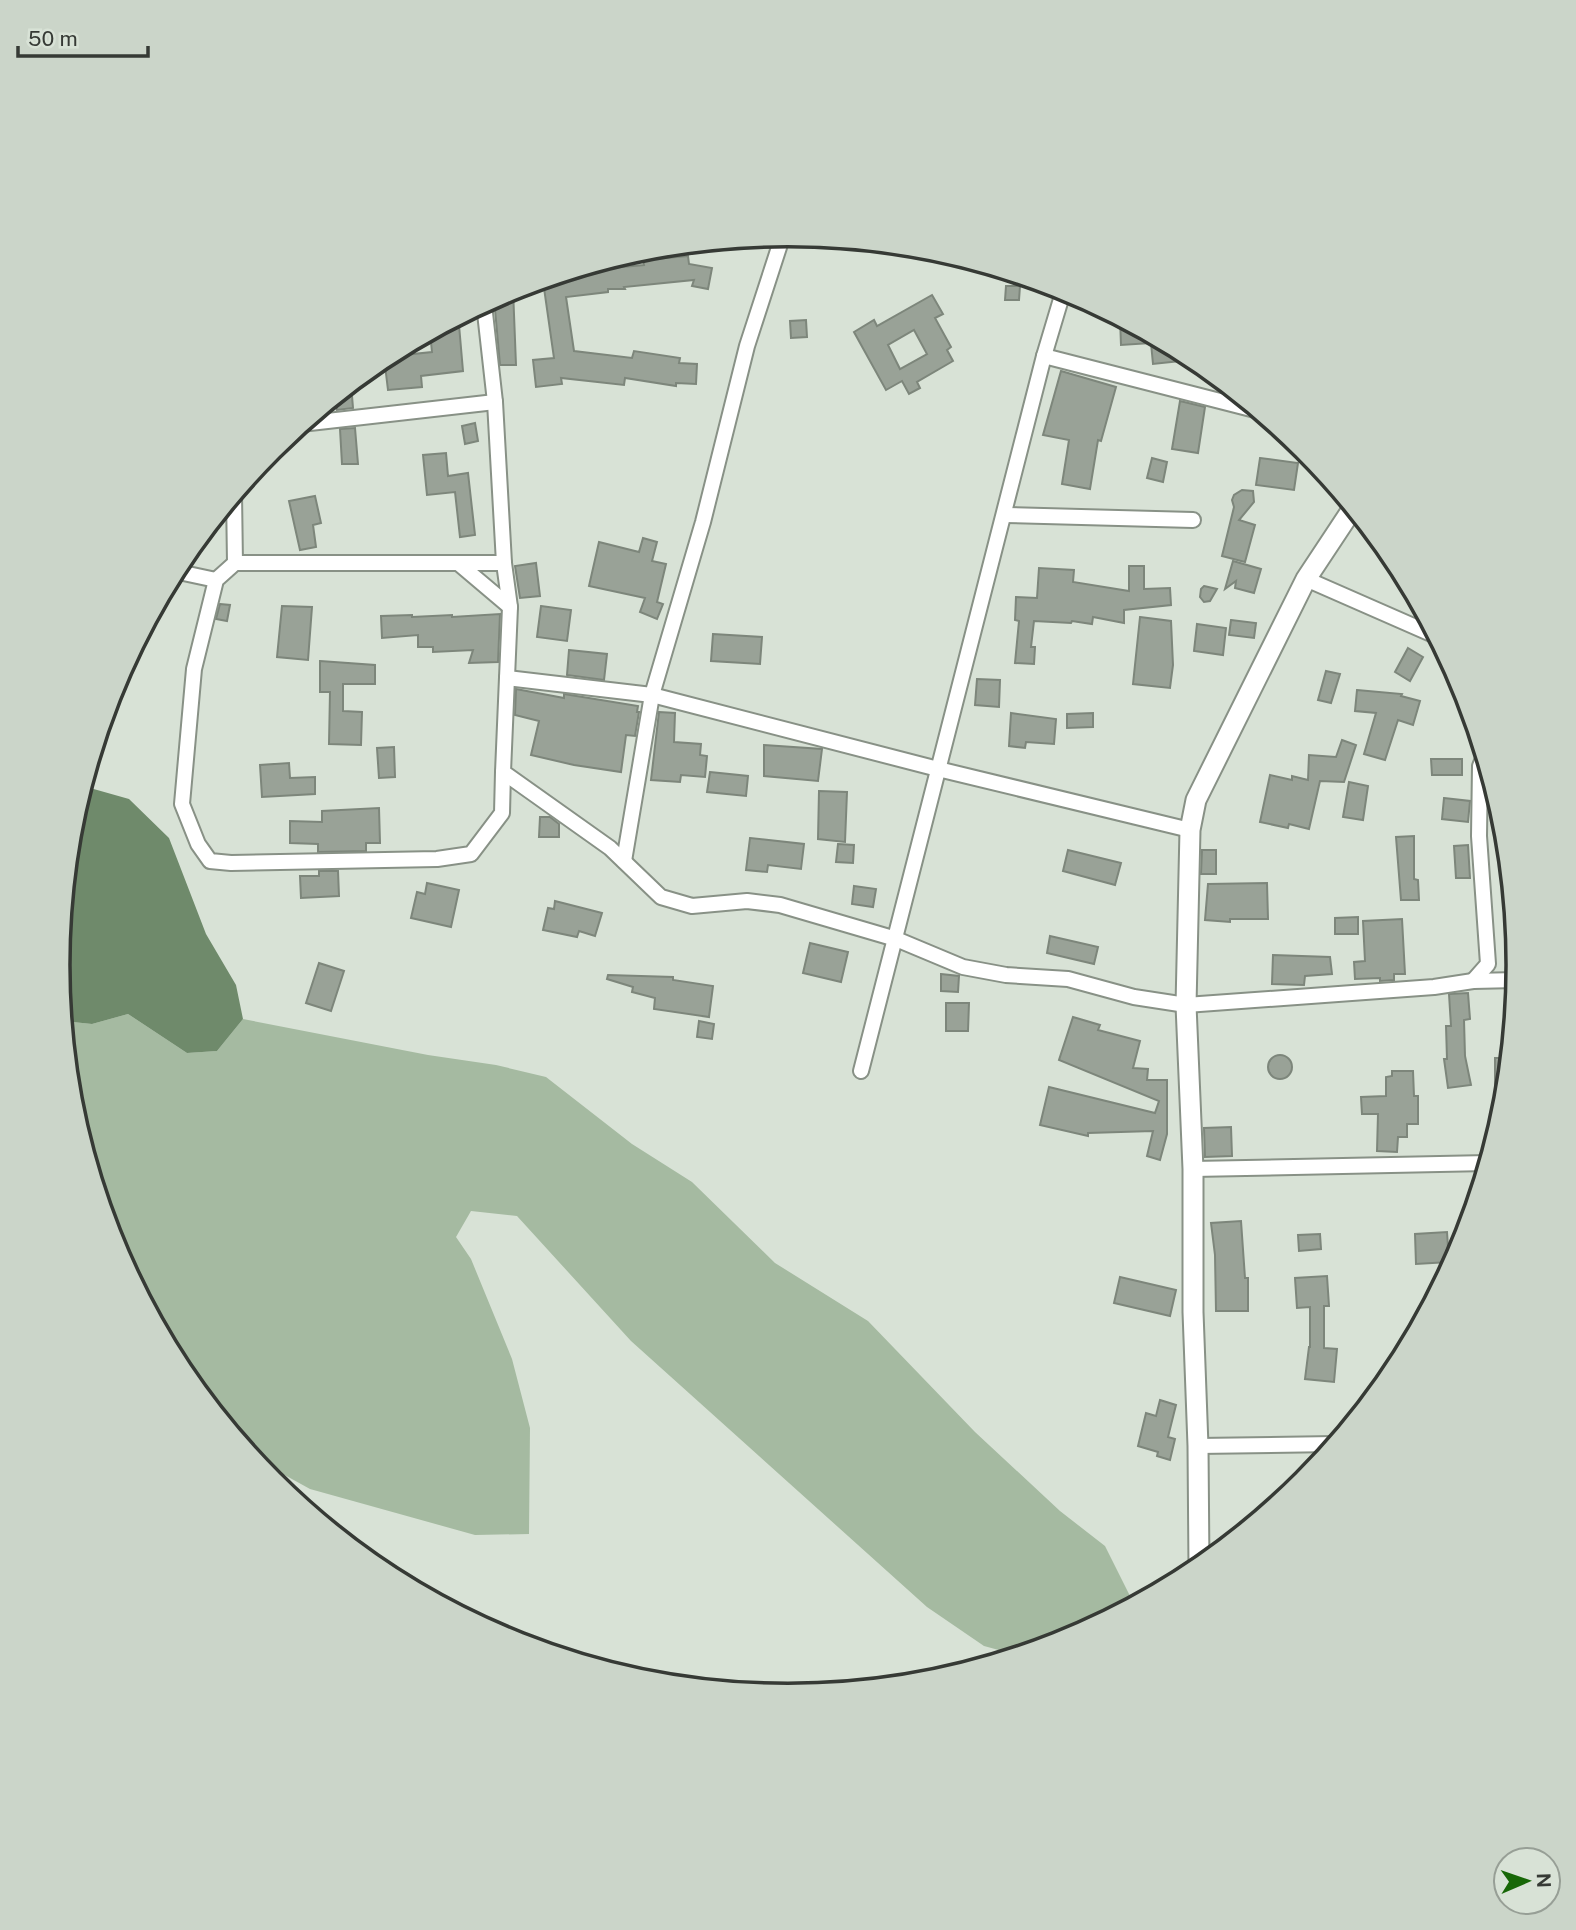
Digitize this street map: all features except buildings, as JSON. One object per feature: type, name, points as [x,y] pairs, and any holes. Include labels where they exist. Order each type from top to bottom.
[{"type":"street","points":[[624,862],[652,695],[703,522],[747,346],[779,247]]},
{"type":"street","points":[[861,1071],[1044,356],[1060,301]]},
{"type":"street","points":[[485,314],[495,402],[510,607],[502,813],[471,854],[437,859],[230,863],[210,861],[198,844],[183,804],[194,669],[216,580],[235,563],[505,563]]},
{"type":"street","points":[[1044,356],[1230,399]]},
{"type":"street","points":[[319,422],[495,402]]},
{"type":"street","points":[[234,509],[235,563]]},
{"type":"street","points":[[1004,514],[1193,520]]},
{"type":"street","points":[[1199,1554],[1193,1312],[1193,1169],[1186,1004],[1190,830],[1196,800],[1306,579],[1348,516]]},
{"type":"street","points":[[458,563],[510,607]]},
{"type":"street","points":[[186,574],[216,580]]},
{"type":"street","points":[[1306,579],[1423,630]]},
{"type":"street","points":[[507,678],[652,695],[938,769],[1190,830]]},
{"type":"street","points":[[503,772],[610,848],[661,897],[692,906],[747,901],[780,905],[896,939],[963,967],[1006,975],[1068,979],[1134,997],[1186,1004],[1505,980]]},
{"type":"street","points":[[1473,981],[1488,964],[1479,836],[1480,772]]},
{"type":"street","points":[[1193,1169],[1478,1163]]},
{"type":"street","points":[[1198,1446],[1322,1444]]},
{"type":"shaded area","points":[[92,789],[129,799],[169,838],[206,934],[236,985],[243,1019],[217,1051],[187,1053],[128,1014],[92,1024],[73,1022],[70,965],[76,871]]},
{"type":"shaded area","points":[[128,1014],[187,1053],[217,1051],[243,1019],[428,1055],[496,1065],[546,1077],[632,1144],[692,1182],[775,1263],[868,1321],[975,1432],[1060,1511],[1105,1546],[1130,1596],[1063,1628],[1019,1645],[1001,1651],[984,1646],[927,1607],[631,1341],[517,1216],[471,1211],[456,1237],[471,1259],[512,1359],[530,1428],[529,1534],[475,1535],[310,1489],[274,1466],[218,1402],[166,1324],[144,1283],[108,1196],[84,1105],[73,1022],[92,1024]]}]
